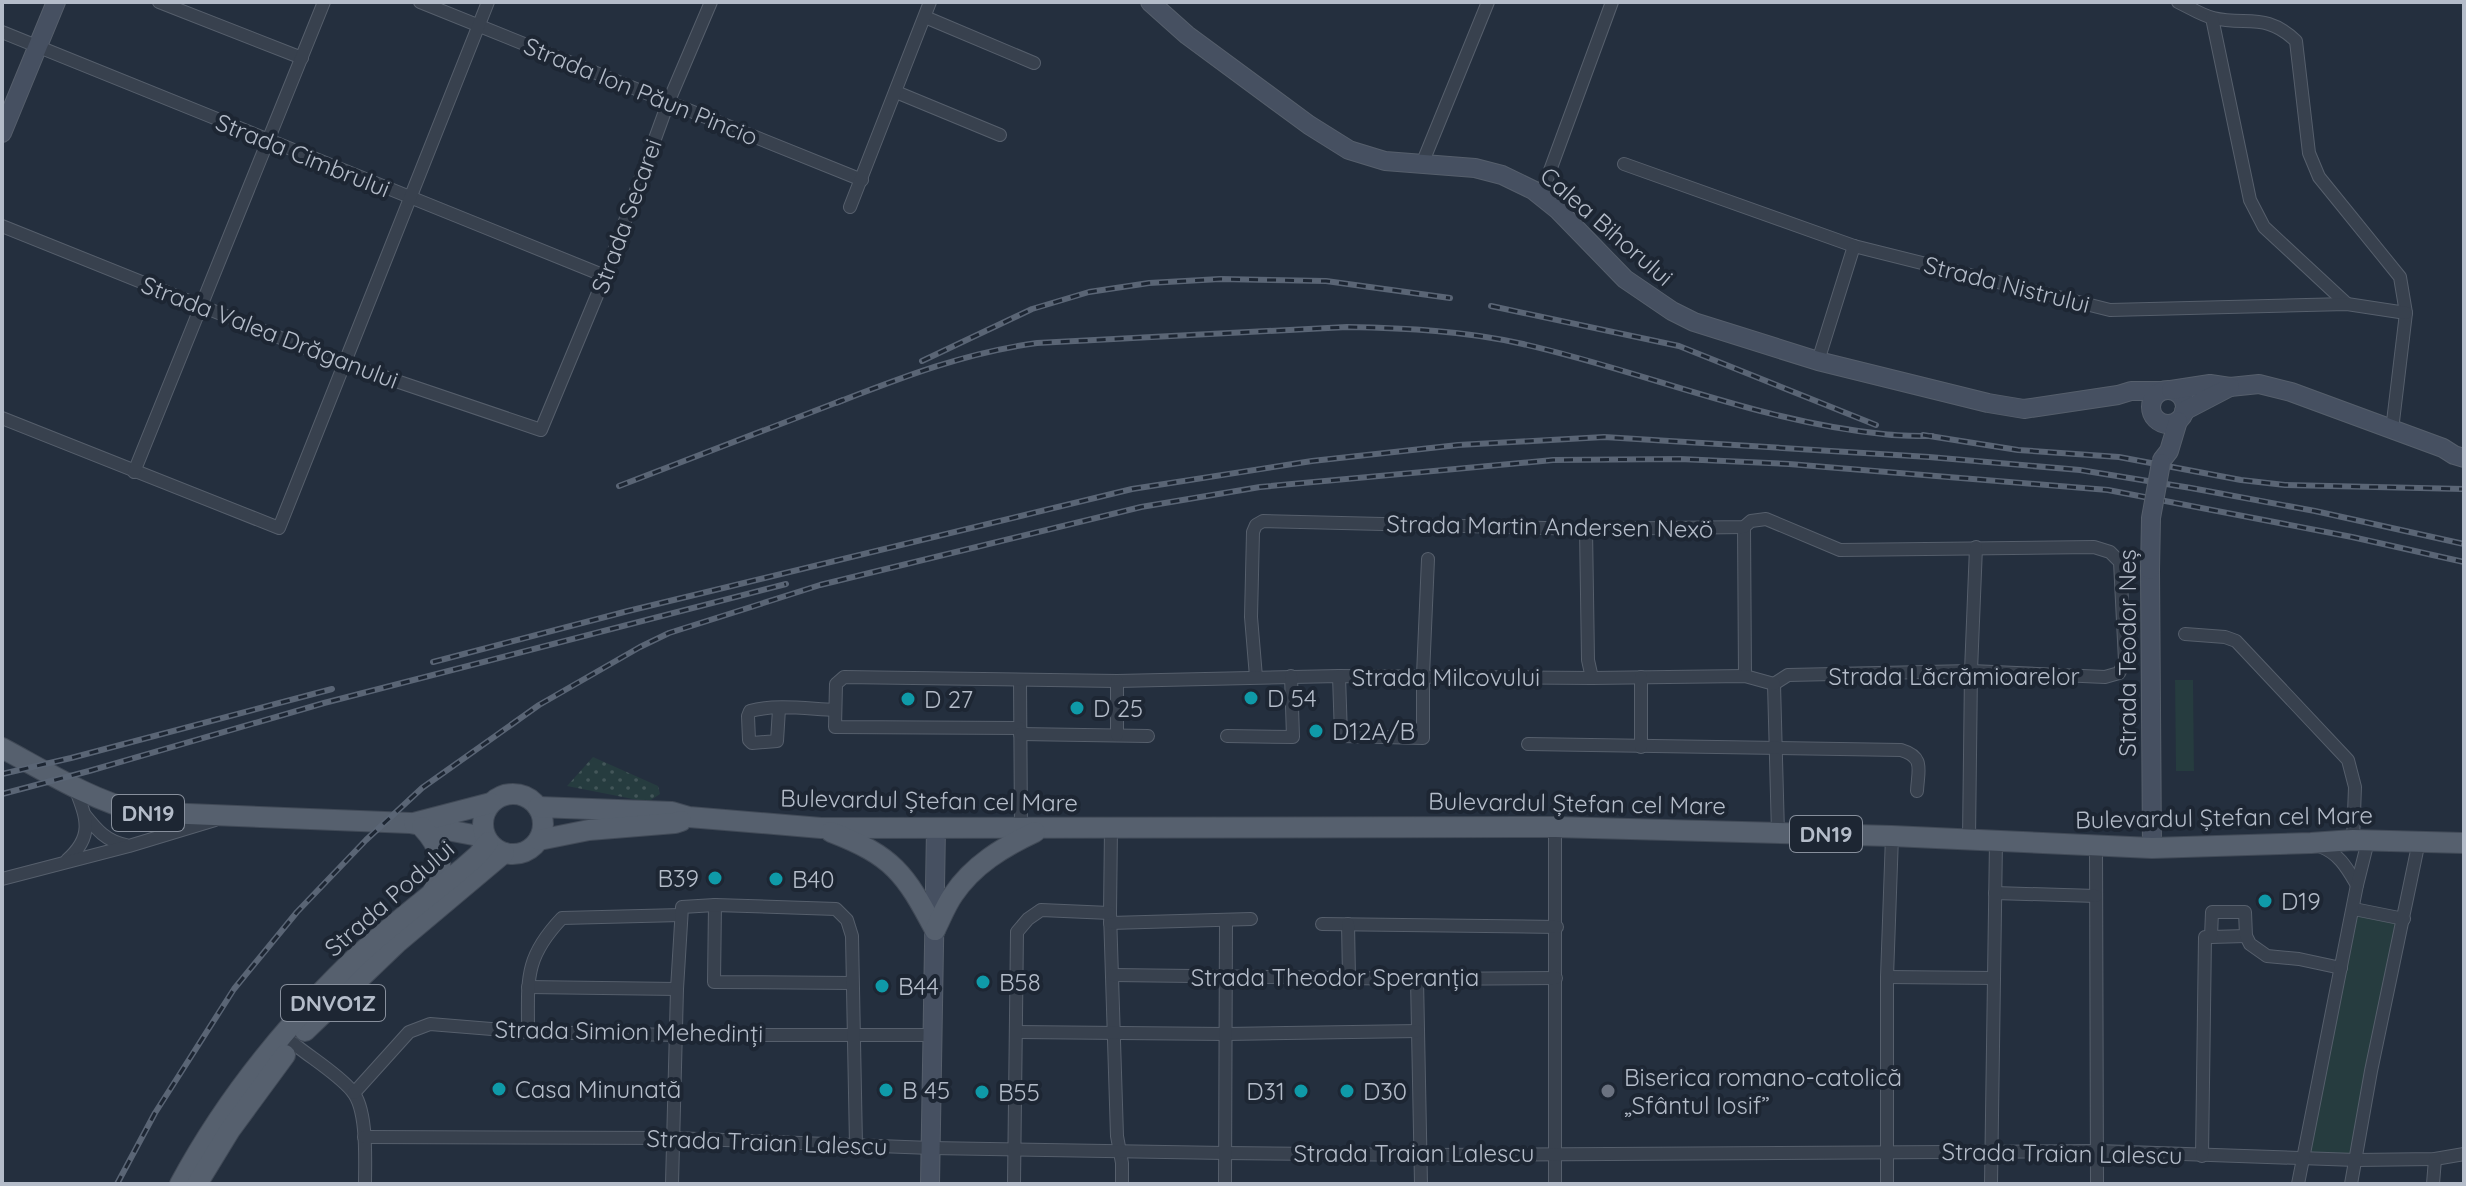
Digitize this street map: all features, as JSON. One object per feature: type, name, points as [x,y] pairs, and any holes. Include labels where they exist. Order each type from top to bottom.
[{"type":"main road","points":[[2,133],[56,2]]},
{"type":"main road","name":"Calea Bihorului","points":[[1150,2],[1187,35],[1335,142],[1360,155],[1385,161],[1475,168],[1517,182],[1541,195],[1558,210],[1625,279],[1672,311],[1721,331],[1818,361],[2024,409],[2131,391],[2210,384],[2230,387],[2259,384],[2291,392],[2464,458]]},
{"type":"main road","points":[[2118,395],[2168,424],[2230,387]]},
{"type":"main road","points":[[2154,418],[2150,404],[2165,390],[2183,400],[2181,416]]},
{"type":"main road","name":"Strada Teodor Neș","points":[[2161,462],[2169,451],[2181,416]]},
{"type":"main road","name":"Strada Teodor Neș","points":[[2152,848],[2151,518],[2161,462],[2154,418]]},
{"type":"main road","points":[[2443,448],[2464,446]]},
{"type":"main road","name":"DN19","points":[[2,748],[75,788],[110,804],[139,812],[416,825],[492,844],[514,854],[524,852],[539,840]]},
{"type":"main road","name":"DN19","points":[[416,825],[491,803],[509,794],[528,797],[538,807]]},
{"type":"main road","points":[[491,803],[484,814],[492,844]]},
{"type":"main road","points":[[538,807],[543,821],[539,840]]},
{"type":"main road","name":"Bulevardul Ștefan cel Mare","points":[[538,807],[672,812],[689,817],[821,828],[1555,827],[1892,836],[2152,848],[2361,840],[2464,843]]},
{"type":"main road","name":"Bulevardul Ștefan cel Mare","points":[[539,840],[589,830],[675,823],[689,817]]},
{"type":"main road","points":[[416,825],[434,841],[440,857],[441,873],[431,895]]},
{"type":"main road","points":[[821,828],[858,843],[893,866],[914,889],[935,930]]},
{"type":"main road","points":[[934,1180],[931,1148],[936,828]]},
{"type":"main road","points":[[935,930],[953,895],[975,869],[1002,849],[1043,828]]},
{"type":"main road","name":"Strada Podului","points":[[180,1184],[211,1131],[281,1038],[355,959],[492,844]]},
{"type":"main road","name":"Strada Podului","points":[[197,1184],[230,1130],[293,1043],[398,942],[492,844]]},
{"type":"street","points":[[159,2],[302,58]]},
{"type":"street","points":[[134,472],[324,2]]},
{"type":"street","name":"Strada Ion Păun Pincio","points":[[420,2],[862,180]]},
{"type":"street","points":[[2,418],[279,528],[488,2]]},
{"type":"street","name":"Strada Secarei","points":[[541,430],[605,276],[668,103],[711,2]]},
{"type":"street","points":[[850,207],[930,2]]},
{"type":"street","points":[[1422,164],[1488,2]]},
{"type":"street","points":[[1541,195],[1612,2]]},
{"type":"street","points":[[2178,2],[2212,18],[2270,22],[2286,30],[2296,41],[2309,153],[2319,177],[2400,277],[2406,313],[2392,430]]},
{"type":"street","points":[[925,17],[1034,63]]},
{"type":"street","points":[[2212,18],[2250,200],[2264,227],[2347,304]]},
{"type":"street","name":"Strada Cimbrului","points":[[2,32],[605,276]]},
{"type":"street","points":[[896,92],[1000,135]]},
{"type":"street","name":"Strada Nistrului","points":[[1624,164],[1854,246],[2110,310],[2347,304],[2406,313]]},
{"type":"street","name":"Strada Valea Drăganului","points":[[2,226],[343,363],[541,430]]},
{"type":"street","points":[[1818,361],[1854,246]]},
{"type":"street","name":"Strada Martin Andersen Nexö","points":[[1256,677],[1251,617],[1253,532],[1256,525],[1263,521],[1586,529],[1744,527],[1751,521],[1766,519],[1840,550],[2094,547],[2110,552],[2120,562]]},
{"type":"street","points":[[1744,527],[1745,676]]},
{"type":"street","points":[[1586,529],[1588,660],[1592,678]]},
{"type":"street","points":[[1969,839],[1976,547]]},
{"type":"street","points":[[1339,676],[1341,736],[1423,738],[1428,559]]},
{"type":"street","name":"Strada Lăcrămioarelor","points":[[1774,684],[1788,675],[1971,671],[2105,677],[2119,673],[2125,661],[2120,562]]},
{"type":"street","points":[[2185,634],[2225,637],[2236,641],[2348,760],[2355,787],[2361,840],[2354,909],[2298,1184]]},
{"type":"street","points":[[1227,736],[1293,737],[1291,676]]},
{"type":"street","name":"Strada Milcovului","points":[[835,710],[836,684],[844,677],[1117,681],[1291,676],[1745,676],[1774,684]]},
{"type":"street","points":[[1641,677],[1641,747]]},
{"type":"street","points":[[1020,680],[1021,828]]},
{"type":"street","points":[[1117,681],[1117,735]]},
{"type":"street","points":[[1774,684],[1778,833]]},
{"type":"street","points":[[779,709],[835,710],[835,727],[1148,736]]},
{"type":"street","points":[[1528,744],[1901,750],[1914,754],[1918,759],[1917,791]]},
{"type":"street","points":[[64,863],[85,836],[85,815],[75,788]]},
{"type":"street","points":[[85,815],[104,837],[129,846]]},
{"type":"street","points":[[2,879],[225,817]]},
{"type":"street","points":[[1555,827],[1555,1184]]},
{"type":"street","points":[[1111,828],[1110,918],[1117,1136],[1122,1184]]},
{"type":"street","points":[[1887,1184],[1887,977],[1892,836]]},
{"type":"street","points":[[1991,1184],[1996,841]]},
{"type":"street","points":[[2351,1184],[2419,841]]},
{"type":"street","points":[[2311,843],[2333,852],[2347,867],[2357,885]]},
{"type":"street","points":[[2096,846],[2097,1184]]},
{"type":"street","points":[[1995,893],[2096,896]]},
{"type":"street","points":[[715,905],[714,982],[852,983]]},
{"type":"street","points":[[672,1184],[682,907],[715,905],[836,909],[847,920],[852,936],[856,1145]]},
{"type":"street","points":[[2354,909],[2404,919]]},
{"type":"street","points":[[1014,1184],[1017,932],[1028,919],[1041,910],[1110,918],[1251,919]]},
{"type":"street","points":[[2211,937],[2212,912],[2245,912],[2246,936],[2250,944],[2267,956],[2341,968]]},
{"type":"street","points":[[528,1032],[528,987],[533,958],[545,936],[562,918],[681,915]]},
{"type":"street","points":[[1225,1184],[1226,920]]},
{"type":"street","points":[[1322,924],[1557,927]]},
{"type":"street","points":[[1348,924],[1349,978]]},
{"type":"street","points":[[2202,1156],[2205,937],[2246,936]]},
{"type":"street","name":"Strada Theodor Speranția","points":[[1113,975],[1556,978]]},
{"type":"street","points":[[1887,977],[1994,978]]},
{"type":"street","points":[[1417,979],[1421,1184]]},
{"type":"street","points":[[528,987],[677,989]]},
{"type":"street","name":"Strada Simion Mehedinți","points":[[354,1093],[409,1032],[430,1024],[528,1032],[932,1035]]},
{"type":"street","points":[[1016,1032],[1226,1034],[1418,1031]]},
{"type":"street","points":[[293,1043],[354,1093],[362,1118],[365,1184]]},
{"type":"street","name":"Strada Traian Lalescu","points":[[364,1137],[672,1138],[1014,1150],[1422,1155],[2098,1151],[2356,1160],[2435,1159],[2464,1154]]},
{"type":"street","points":[[2433,1184],[2435,1159]]},
{"type":"green space","points":[[2175,680],[2193,680],[2194,771],[2176,771]]},
{"type":"green space","points":[[593,757],[658,786],[660,794],[648,802],[567,786]]},
{"type":"green space","points":[[2354,909],[2404,919],[2356,1160],[2303,1159]]},
{"type":"railway","points":[[922,361],[1032,309],[1089,292],[1149,283],[1220,279],[1326,281],[1450,298]]},
{"type":"railway","points":[[1491,306],[1679,346],[1876,425]]},
{"type":"railway","points":[[836,403],[959,360],[1037,343],[1369,327],[1436,331],[1501,340],[1568,355],[1792,419],[1883,434],[1932,436]]},
{"type":"railway","points":[[619,486],[843,400]]},
{"type":"railway","points":[[1923,435],[2018,450],[2119,457],[2285,485],[2464,489]]},
{"type":"railway","points":[[433,662],[628,611],[1132,489],[1312,461],[1458,445],[1604,437],[1929,457],[2080,470],[2315,511],[2464,544]]},
{"type":"railway","points":[[117,1184],[155,1113],[234,989],[297,912],[366,840],[422,788],[539,705],[640,647],[669,633],[820,585],[1141,507],[1260,487],[1553,460],[1680,459],[1789,464],[2108,490],[2464,562]]},
{"type":"railway","points":[[2,794],[324,703],[786,584]]},
{"type":"railway","points":[[2,774],[332,689]]},
{"type":"place","name":"D 54","points":[[1251,698]]},
{"type":"place","name":"D 27","points":[[908,699]]},
{"type":"place","name":"D 25","points":[[1077,708]]},
{"type":"place","name":"D12A/B","points":[[1316,731]]},
{"type":"place","name":"B39","points":[[715,878]]},
{"type":"place","name":"B40","points":[[776,879]]},
{"type":"place","name":"D19","points":[[2265,901]]},
{"type":"place","name":"B58","points":[[983,982]]},
{"type":"place","name":"B44","points":[[882,986]]},
{"type":"place","name":"Casa Minunată","points":[[499,1089]]},
{"type":"place","name":"B 45","points":[[886,1090]]},
{"type":"place","name":"D31","points":[[1301,1091]]},
{"type":"place","name":"D30","points":[[1347,1091]]},
{"type":"place","name":"Biserica romano-catolică „Sfântul Iosif”","points":[[1608,1091]]},
{"type":"place","name":"B55","points":[[982,1092]]}]
